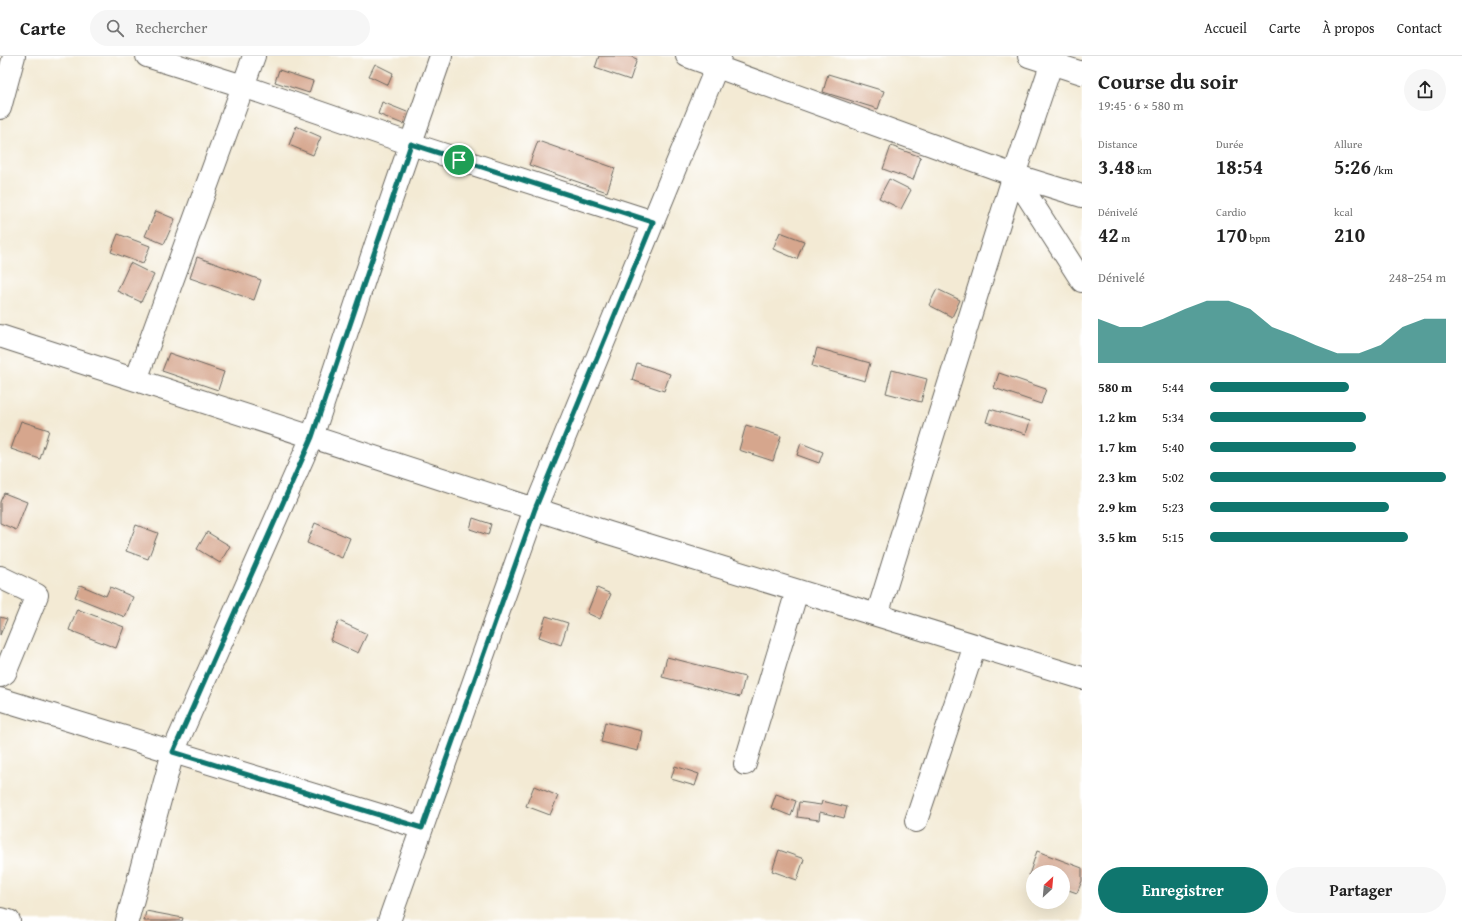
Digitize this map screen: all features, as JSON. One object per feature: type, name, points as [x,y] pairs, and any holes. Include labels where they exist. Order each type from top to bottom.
[{"type":"street","points":[[0,108],[14,56]]},
{"type":"street","points":[[147,56],[243,86],[411,144],[653,222]]},
{"type":"street","points":[[136,380],[254,56]]},
{"type":"street","points":[[127,921],[173,752],[312,437],[441,56]]},
{"type":"street","points":[[687,56],[718,61],[1014,175],[1082,196]]},
{"type":"street","points":[[1029,56],[1053,60],[1082,73]]},
{"type":"street","points":[[877,615],[1014,175],[1053,60]]},
{"type":"street","points":[[389,921],[535,509],[718,61]]},
{"type":"street","points":[[1014,175],[1082,281]]},
{"type":"street","points":[[0,336],[535,509],[1082,678]]},
{"type":"street","points":[[0,577],[37,594],[5,673],[0,676]]},
{"type":"street","points":[[745,764],[797,591]]},
{"type":"street","points":[[916,821],[975,646]]},
{"type":"street","points":[[0,699],[422,828]]},
{"type":"street","points":[[0,919],[8,921]]},
{"type":"building","points":[[599,56],[629,56],[637,59],[630,80],[595,68]]},
{"type":"building","points":[[375,64],[393,73],[388,85],[369,76]]},
{"type":"building","points":[[279,70],[313,81],[309,93],[275,82]]},
{"type":"building","points":[[828,74],[884,91],[878,109],[823,92]]},
{"type":"building","points":[[382,102],[407,112],[403,124],[378,114]]},
{"type":"building","points":[[296,126],[321,137],[313,155],[289,145]]},
{"type":"building","points":[[538,141],[615,168],[607,192],[529,165]]},
{"type":"building","points":[[891,146],[921,157],[913,180],[883,169]]},
{"type":"building","points":[[889,179],[911,190],[901,209],[879,198]]},
{"type":"building","points":[[156,211],[175,219],[164,244],[145,236]]},
{"type":"building","points":[[780,232],[804,241],[797,259],[773,249]]},
{"type":"building","points":[[118,234],[150,246],[143,264],[111,252]]},
{"type":"building","points":[[197,257],[261,280],[254,300],[190,278]]},
{"type":"building","points":[[130,263],[154,275],[141,302],[117,291]]},
{"type":"building","points":[[937,289],[960,300],[952,317],[929,305]]},
{"type":"building","points":[[817,348],[870,363],[865,381],[812,366]]},
{"type":"building","points":[[169,353],[224,372],[218,390],[162,371]]},
{"type":"building","points":[[637,363],[670,374],[664,391],[632,380]]},
{"type":"building","points":[[892,370],[927,379],[921,402],[886,393]]},
{"type":"building","points":[[999,373],[1046,389],[1041,404],[994,388]]},
{"type":"building","points":[[990,409],[1030,421],[1026,434],[986,422]]},
{"type":"building","points":[[21,421],[49,430],[40,459],[11,449]]},
{"type":"building","points":[[746,425],[781,436],[773,461],[739,450]]},
{"type":"building","points":[[801,443],[823,452],[819,463],[797,455]]},
{"type":"building","points":[[4,493],[27,502],[16,530],[0,523],[0,502]]},
{"type":"building","points":[[473,518],[491,524],[488,535],[470,529]]},
{"type":"building","points":[[315,523],[350,538],[342,558],[307,543]]},
{"type":"building","points":[[136,525],[158,533],[148,559],[126,551]]},
{"type":"building","points":[[207,532],[230,546],[220,563],[197,549]]},
{"type":"building","points":[[80,585],[106,596],[110,587],[133,597],[125,617],[75,597]]},
{"type":"building","points":[[597,588],[611,594],[600,619],[587,613]]},
{"type":"building","points":[[77,609],[124,627],[116,648],[69,630]]},
{"type":"building","points":[[546,616],[568,623],[561,645],[539,637]]},
{"type":"building","points":[[0,617],[7,619],[0,635]]},
{"type":"building","points":[[339,621],[367,634],[358,653],[330,640]]},
{"type":"building","points":[[667,657],[745,677],[740,697],[662,677]]},
{"type":"building","points":[[605,722],[642,731],[638,751],[601,742]]},
{"type":"building","points":[[675,766],[699,774],[695,786],[671,779]]},
{"type":"building","points":[[534,786],[558,796],[550,815],[526,806]]},
{"type":"building","points":[[776,794],[796,801],[791,816],[771,808]]},
{"type":"building","points":[[822,801],[847,807],[844,818],[820,812],[819,820],[797,817],[799,802],[821,805]]},
{"type":"building","points":[[779,850],[804,859],[797,880],[772,871]]},
{"type":"building","points":[[1037,851],[1082,868],[1082,881],[1077,893],[1070,890],[1070,865],[1032,865]]},
{"type":"building","points":[[146,911],[183,918],[182,921],[144,921]]},
{"type":"route","points":[[411,144],[459,160],[653,222],[535,509],[422,828],[173,752],[312,437],[411,144]]}]
